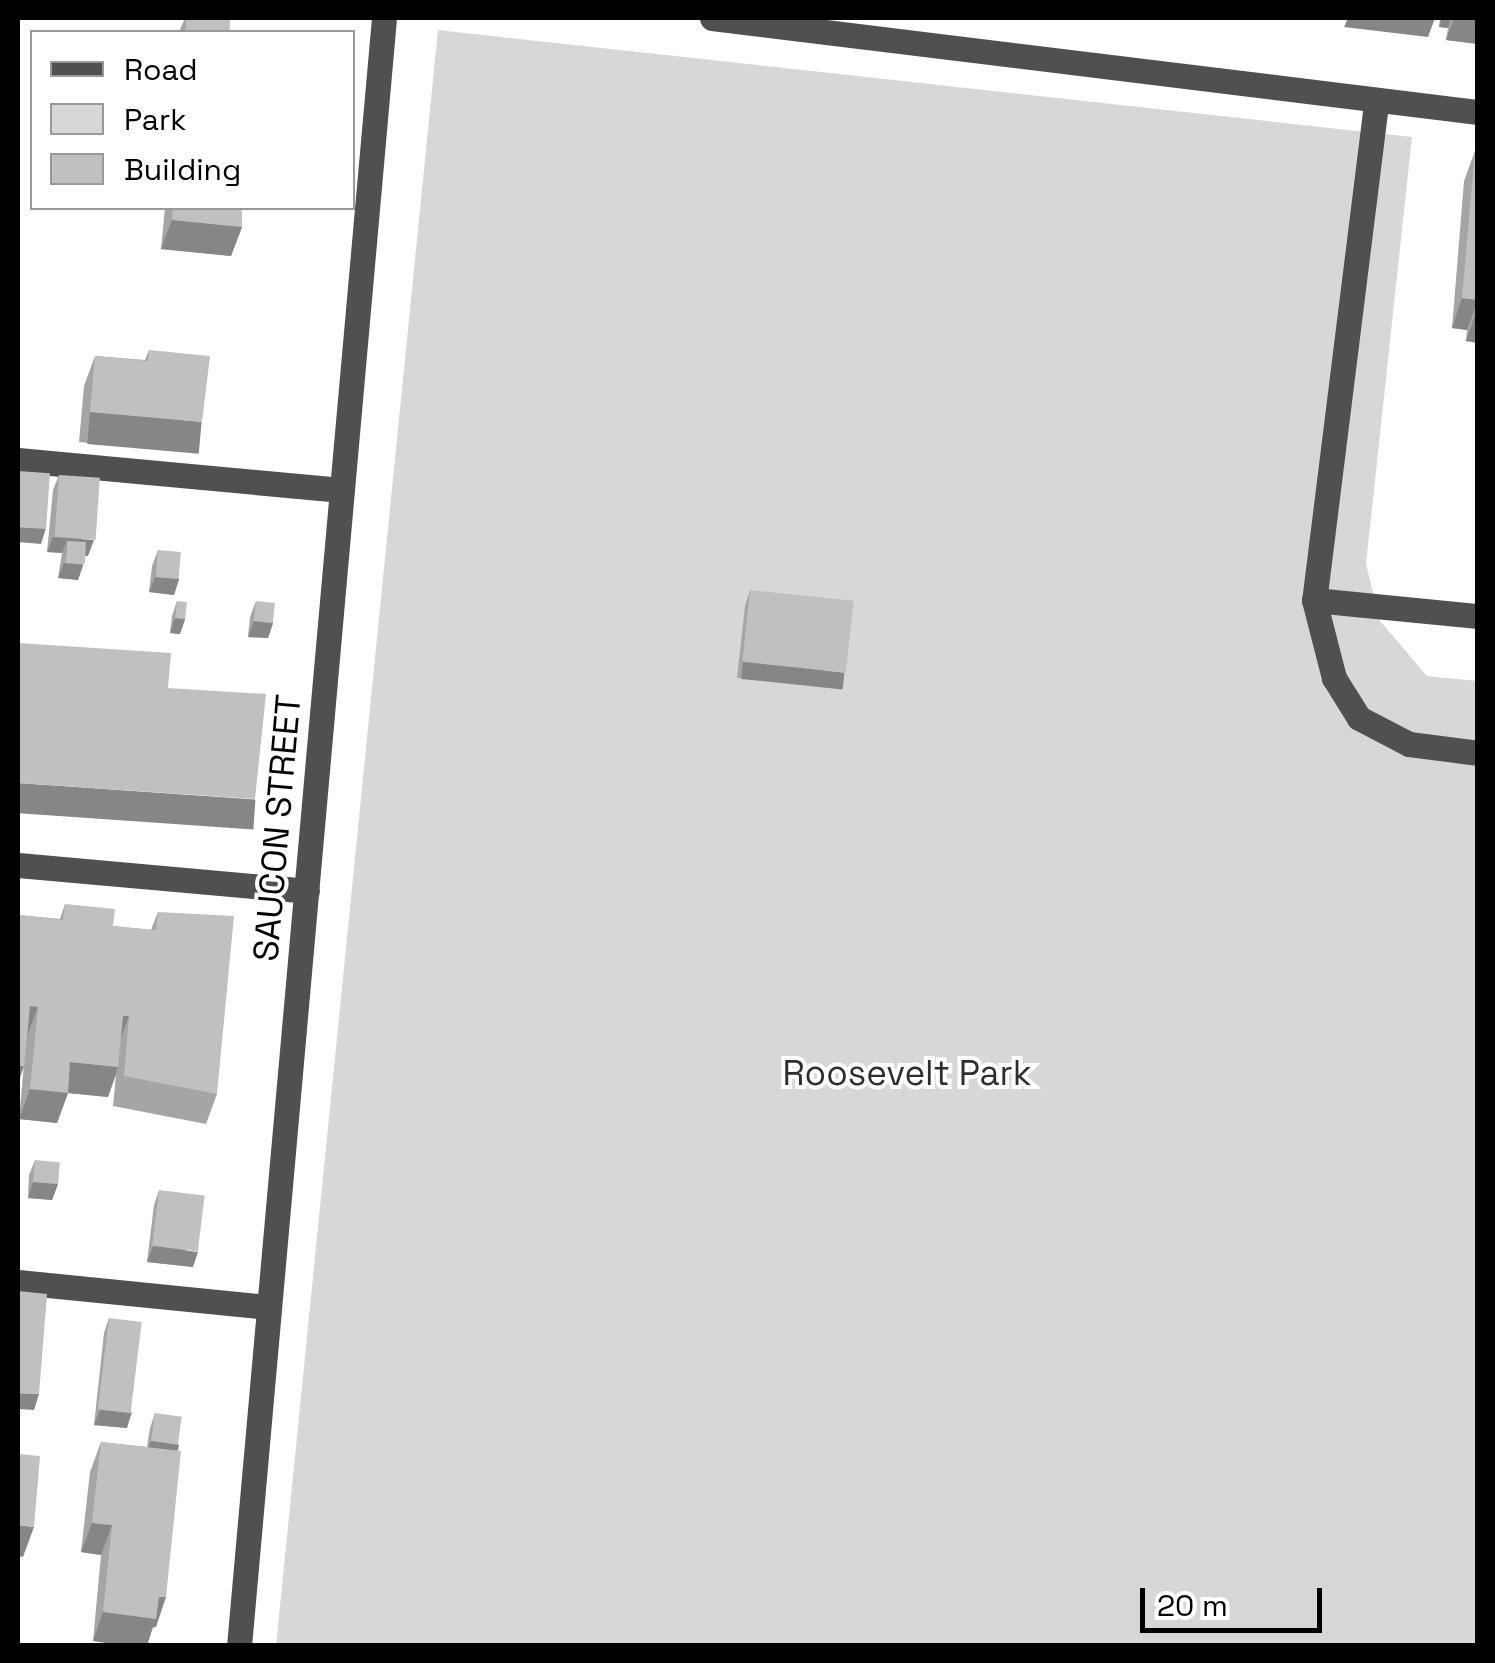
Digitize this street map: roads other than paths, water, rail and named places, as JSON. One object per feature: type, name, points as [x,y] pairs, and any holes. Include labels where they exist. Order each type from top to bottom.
[{"type":"street","name":"SAUCON STREET","points":[[239,1646],[384,18]]},
{"type":"street","points":[[712,18],[831,26],[1376,104],[1478,112]]},
{"type":"street","points":[[1376,104],[1314,600],[1334,678],[1359,718],[1409,744],[1478,752]]},
{"type":"street","points":[[18,460],[342,490]]},
{"type":"street","points":[[1314,600],[1478,616]]},
{"type":"street","points":[[18,865],[306,891]]},
{"type":"street","points":[[18,1282],[269,1306]]},
{"type":"park label","name":"Roosevelt Park","points":[[907,1073]]}]
